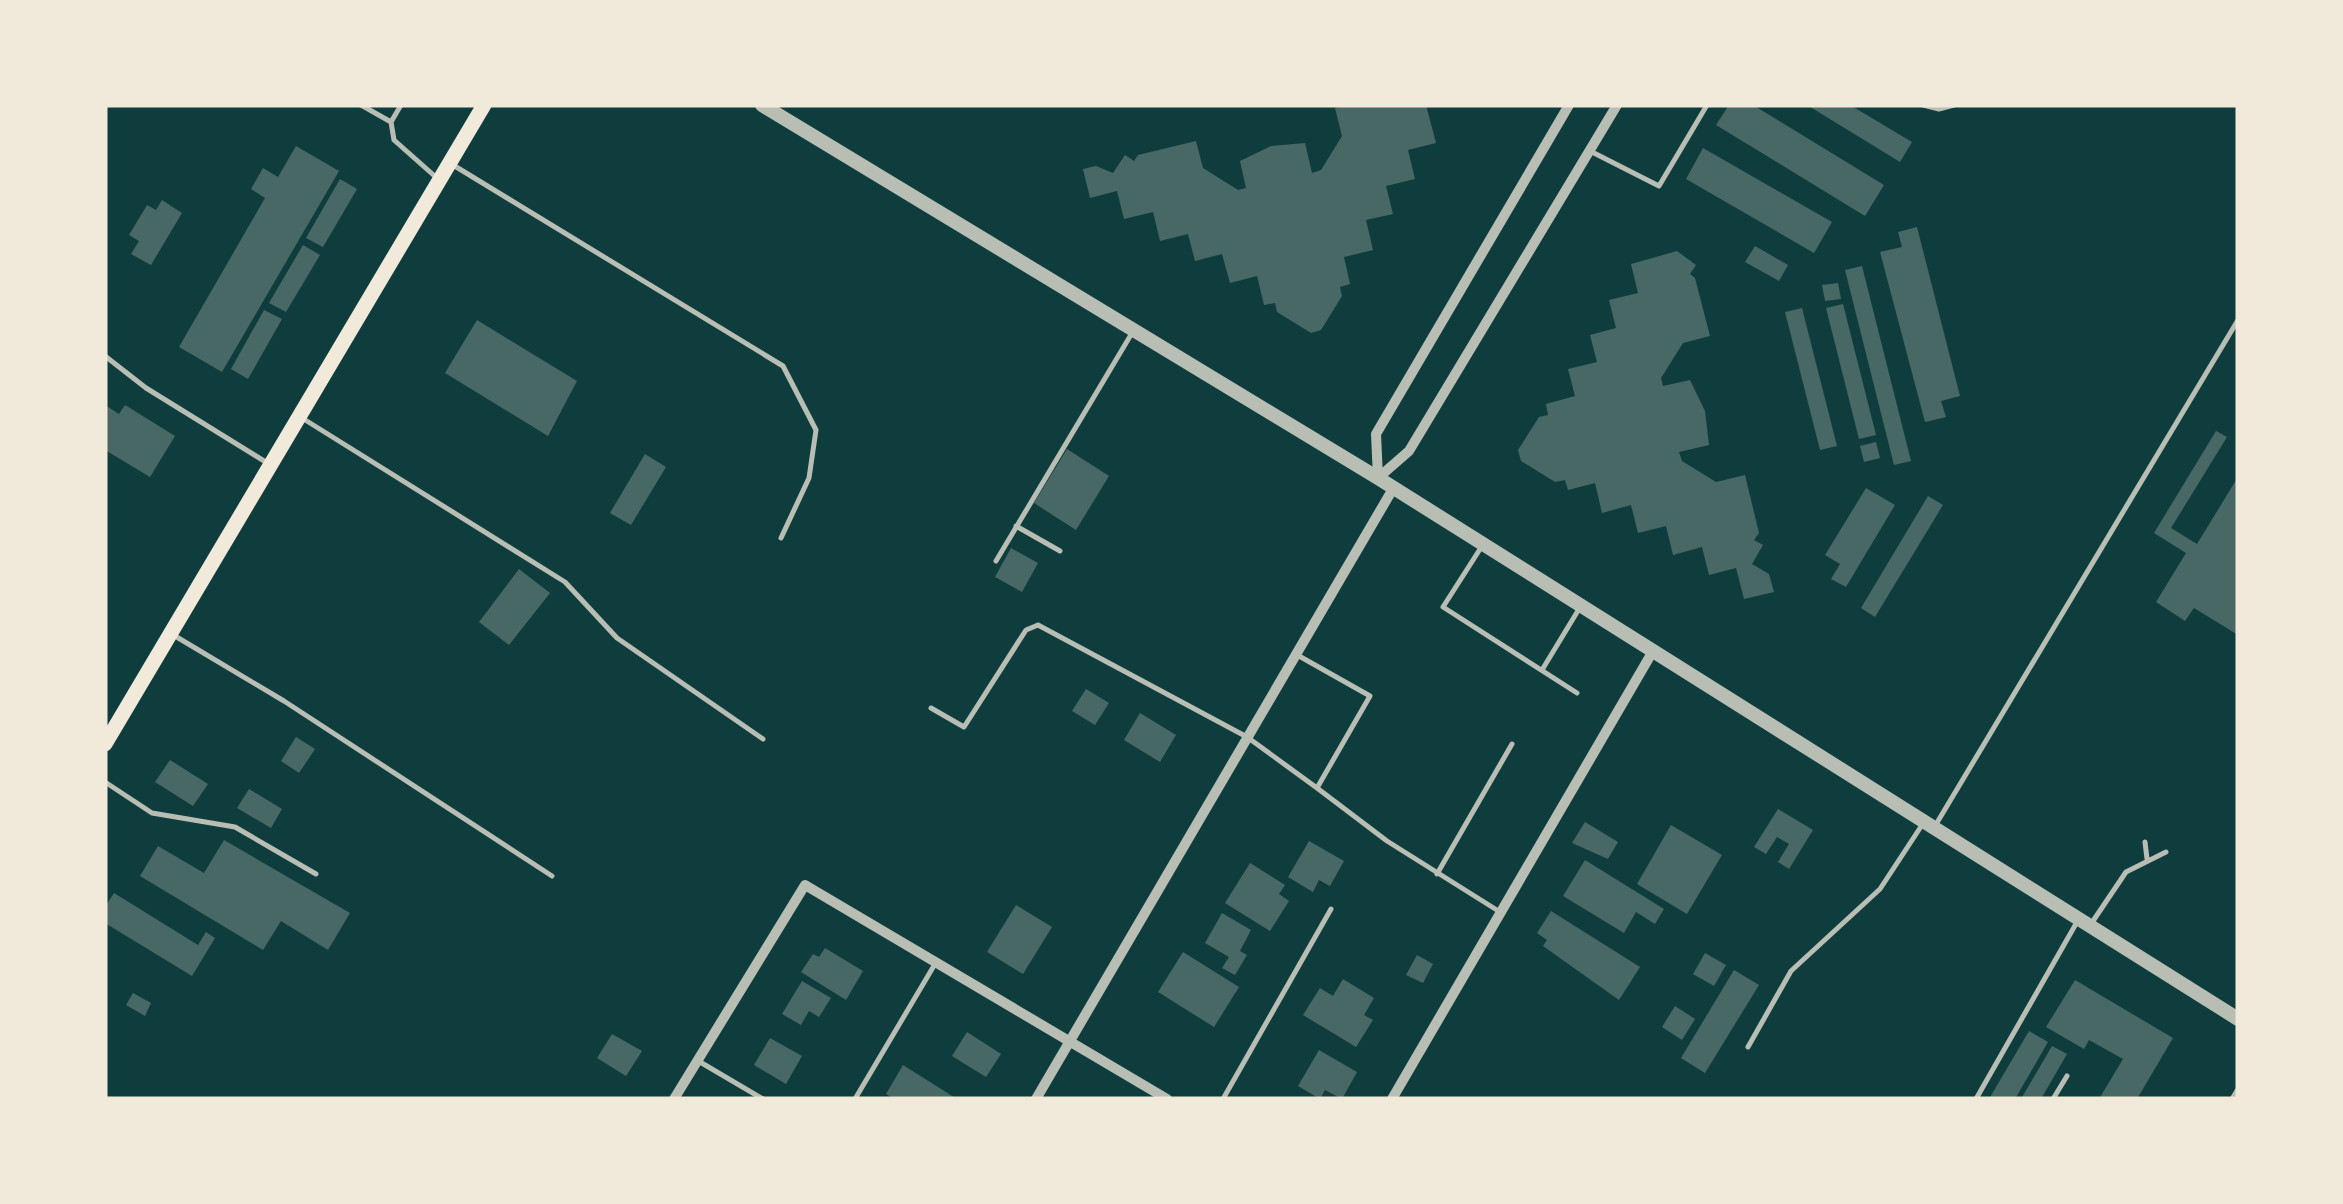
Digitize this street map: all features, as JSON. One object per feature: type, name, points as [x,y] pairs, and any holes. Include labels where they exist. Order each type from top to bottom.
[{"type":"main road","points":[[105,744],[484,105]]},
{"type":"street","points":[[762,105],[1378,478],[2238,1019]]},
{"type":"street","points":[[1378,478],[1376,434],[1569,105]]},
{"type":"street","points":[[1378,478],[1409,451],[1617,105]]},
{"type":"street","points":[[1036,1099],[1394,488]]},
{"type":"street","points":[[1392,1099],[1653,651]]},
{"type":"street","points":[[674,1099],[805,884],[1168,1099]]},
{"type":"lane","points":[[361,105],[391,122]]},
{"type":"lane","points":[[401,105],[391,122],[394,140],[440,181]]},
{"type":"lane","points":[[1590,150],[1658,186],[1706,105]]},
{"type":"lane","points":[[1923,105],[1939,109],[1954,105]]},
{"type":"lane","points":[[450,164],[783,366],[816,430],[809,478],[781,538]]},
{"type":"lane","points":[[1748,1047],[1791,971],[1880,888],[1928,826],[2238,320]]},
{"type":"lane","points":[[996,561],[1134,330]]},
{"type":"lane","points":[[105,356],[146,388],[271,466]]},
{"type":"lane","points":[[299,417],[566,582],[617,638],[763,739]]},
{"type":"lane","points":[[1016,526],[1060,550]]},
{"type":"lane","points":[[1483,544],[1443,607],[1577,693]]},
{"type":"lane","points":[[1542,670],[1581,606]]},
{"type":"lane","points":[[931,708],[964,727],[1026,630],[1038,625],[1247,737],[1332,804],[1501,912]]},
{"type":"lane","points":[[170,634],[284,702],[552,876]]},
{"type":"lane","points":[[1296,654],[1326,667],[1370,696],[1316,788]]},
{"type":"lane","points":[[1437,874],[1512,744]]},
{"type":"lane","points":[[105,782],[152,813],[235,827],[316,874]]},
{"type":"lane","points":[[2145,842],[2147,858]]},
{"type":"lane","points":[[1976,1099],[2084,923],[2118,882],[2147,858],[2166,852]]},
{"type":"lane","points":[[1222,1099],[1331,909]]},
{"type":"lane","points":[[855,1099],[936,962]]},
{"type":"lane","points":[[697,1060],[763,1099]]},
{"type":"lane","points":[[2053,1099],[2066,1076]]},
{"type":"lane","points":[[2232,1099],[2238,1088]]},
{"type":"building","points":[[1426,105],[1436,143],[1408,150],[1415,179],[1386,186],[1393,214],[1366,220],[1373,250],[1344,257],[1350,284],[1340,287],[1342,296],[1321,330],[1311,333],[1277,312],[1275,303],[1264,305],[1257,276],[1230,283],[1222,254],[1195,261],[1188,234],[1160,241],[1153,212],[1124,219],[1117,191],[1090,198],[1083,169],[1096,166],[1113,173],[1125,155],[1134,161],[1138,155],[1196,141],[1203,168],[1238,190],[1246,188],[1240,161],[1271,146],[1305,143],[1312,173],[1321,170],[1342,136],[1335,108]]},
{"type":"building","points":[[1729,105],[1753,105],[1884,185],[1865,216],[1716,125]]},
{"type":"building","points":[[1807,105],[1850,105],[1912,142],[1900,162]]},
{"type":"building","points":[[296,146],[339,171],[222,372],[179,347],[265,198],[251,189],[263,168],[278,177]]},
{"type":"building","points":[[1703,148],[1832,222],[1814,253],[1686,179]]},
{"type":"building","points":[[340,179],[357,189],[323,247],[306,238]]},
{"type":"building","points":[[162,200],[182,213],[151,265],[131,254],[139,241],[129,235],[147,205],[156,210]]},
{"type":"building","points":[[1917,227],[1960,396],[1941,401],[1946,417],[1925,422],[1880,252],[1902,247],[1898,232]]},
{"type":"building","points":[[303,245],[320,255],[286,312],[269,303]]},
{"type":"building","points":[[1755,246],[1788,265],[1779,281],[1745,262]]},
{"type":"building","points":[[1677,251],[1696,265],[1690,274],[1695,278],[1710,336],[1683,343],[1661,378],[1663,386],[1690,380],[1705,411],[1709,445],[1679,452],[1682,461],[1716,482],[1745,475],[1759,533],[1754,540],[1763,545],[1752,564],[1769,574],[1774,592],[1744,599],[1736,568],[1709,575],[1702,547],[1673,555],[1666,526],[1638,533],[1631,505],[1602,513],[1595,483],[1568,490],[1565,480],[1555,482],[1521,461],[1518,450],[1539,417],[1548,415],[1546,404],[1575,396],[1568,369],[1597,362],[1590,335],[1616,328],[1609,300],[1638,293],[1631,264]]},
{"type":"building","points":[[1862,266],[1911,461],[1894,465],[1845,270]]},
{"type":"building","points":[[1838,283],[1841,299],[1825,301],[1822,285]]},
{"type":"building","points":[[1843,304],[1876,435],[1859,439],[1826,308]]},
{"type":"building","points":[[1802,308],[1837,446],[1820,450],[1785,312]]},
{"type":"building","points":[[264,310],[282,319],[248,379],[231,369]]},
{"type":"building","points":[[477,320],[577,381],[548,436],[445,373]]},
{"type":"building","points":[[105,405],[119,414],[125,405],[175,436],[150,477],[105,450]]},
{"type":"building","points":[[2216,431],[2227,437],[2171,528],[2197,544],[2238,477],[2238,635],[2194,608],[2185,621],[2156,602],[2186,553],[2154,533]]},
{"type":"building","points":[[1876,442],[1880,458],[1864,462],[1860,446]]},
{"type":"building","points":[[1067,449],[1109,476],[1076,530],[1034,503]]},
{"type":"building","points":[[645,454],[666,467],[631,525],[610,513]]},
{"type":"building","points":[[1866,488],[1895,505],[1846,587],[1831,579],[1840,564],[1825,555]]},
{"type":"building","points":[[1928,496],[1943,505],[1875,617],[1861,608]]},
{"type":"building","points":[[1011,548],[1038,563],[1022,592],[995,577]]},
{"type":"building","points":[[519,569],[550,593],[509,645],[479,622]]},
{"type":"building","points":[[1086,689],[1109,703],[1095,725],[1072,711]]},
{"type":"building","points":[[1140,713],[1176,735],[1160,762],[1124,740]]},
{"type":"building","points":[[296,737],[315,749],[299,773],[281,761]]},
{"type":"building","points":[[170,760],[208,784],[193,806],[155,782]]},
{"type":"building","points":[[249,789],[282,809],[271,828],[237,808]]},
{"type":"building","points":[[1778,809],[1813,830],[1789,869],[1778,862],[1789,844],[1777,837],[1766,854],[1754,847]]},
{"type":"building","points":[[1585,822],[1618,842],[1608,859],[1572,843]]},
{"type":"building","points":[[1671,825],[1722,855],[1687,914],[1637,884]]},
{"type":"building","points":[[224,840],[350,913],[328,950],[281,921],[263,950],[140,876],[158,846],[204,873]]},
{"type":"building","points":[[1309,841],[1344,861],[1330,886],[1319,880],[1313,892],[1288,877]]},
{"type":"building","points":[[1585,860],[1664,909],[1655,924],[1636,912],[1624,933],[1563,896]]},
{"type":"building","points":[[1250,863],[1285,885],[1279,894],[1289,901],[1270,931],[1225,903]]},
{"type":"building","points":[[114,893],[198,945],[206,932],[215,938],[192,976],[105,923],[105,907]]},
{"type":"building","points":[[1016,905],[1052,927],[1023,974],[987,952]]},
{"type":"building","points":[[1551,911],[1640,967],[1619,1000],[1543,946],[1547,940],[1537,933]]},
{"type":"building","points":[[1222,913],[1251,930],[1240,951],[1247,955],[1235,975],[1222,968],[1229,957],[1205,943]]},
{"type":"building","points":[[825,948],[863,971],[846,1000],[801,972],[813,954],[819,957]]},
{"type":"building","points":[[1183,952],[1239,987],[1214,1027],[1158,992]]},
{"type":"building","points":[[1705,953],[1726,965],[1714,986],[1693,974]]},
{"type":"building","points":[[1417,955],[1433,964],[1423,983],[1406,975]]},
{"type":"building","points":[[1734,970],[1759,985],[1705,1073],[1681,1058]]},
{"type":"building","points":[[1343,979],[1374,998],[1364,1015],[1373,1020],[1356,1047],[1303,1015],[1320,988],[1333,996]]},
{"type":"building","points":[[2075,980],[2173,1038],[2137,1099],[2099,1099],[2123,1059],[2089,1040],[2084,1049],[2046,1027]]},
{"type":"building","points":[[802,981],[831,998],[819,1017],[809,1011],[801,1025],[782,1014]]},
{"type":"building","points":[[133,993],[151,1003],[145,1016],[126,1005]]},
{"type":"building","points":[[1675,1006],[1695,1019],[1682,1040],[1662,1027]]},
{"type":"building","points":[[2029,1031],[2048,1042],[2015,1099],[1989,1099]]},
{"type":"building","points":[[967,1032],[1001,1054],[986,1077],[952,1056]]},
{"type":"building","points":[[612,1034],[642,1051],[626,1076],[597,1058]]},
{"type":"building","points":[[770,1038],[802,1056],[786,1084],[754,1065]]},
{"type":"building","points":[[2052,1046],[2067,1054],[2041,1099],[2021,1099]]},
{"type":"building","points":[[1319,1050],[1357,1072],[1342,1099],[1325,1090],[1320,1099],[1298,1086]]},
{"type":"building","points":[[903,1065],[957,1099],[894,1099],[886,1094]]}]
